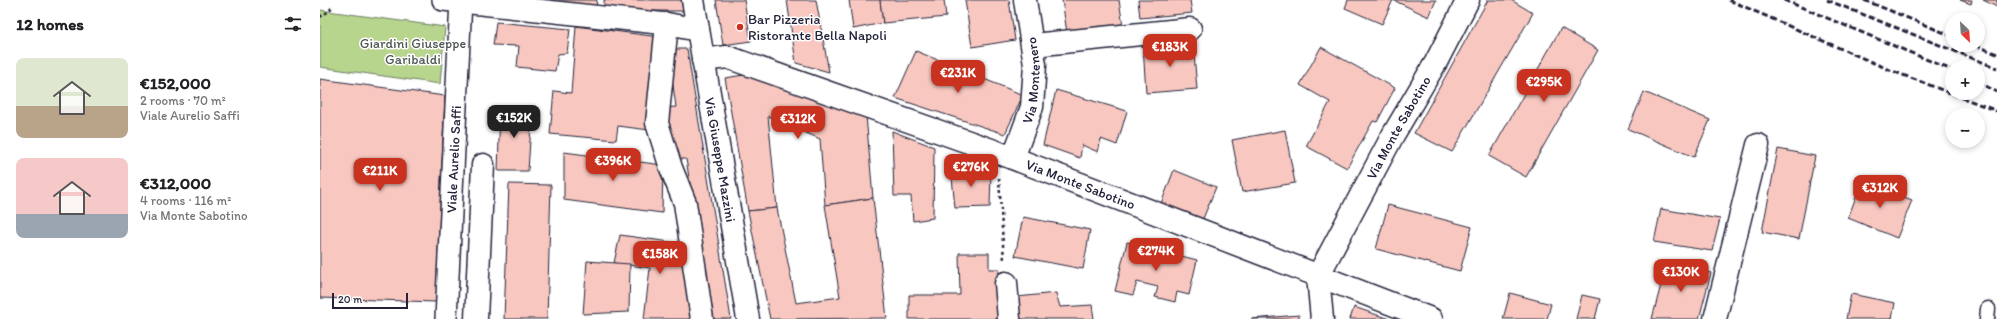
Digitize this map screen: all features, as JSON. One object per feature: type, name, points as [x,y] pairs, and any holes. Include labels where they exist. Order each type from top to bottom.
[{"type":"street","name":"Via Giuseppe Mazzini","points":[[693,0],[748,319]]},
{"type":"street","name":"Via Montenero","points":[[1005,155],[1032,107],[1036,65],[1025,0]]},
{"type":"street","name":"Via Monte Sabotino","points":[[1318,276],[1392,135],[1436,62],[1468,0]]},
{"type":"street","points":[[455,1],[667,24],[698,30]]},
{"type":"street","name":"Viale Aurelio Saffi","points":[[446,319],[455,1]]},
{"type":"street","points":[[667,24],[657,124],[671,168],[685,202],[702,319]]},
{"type":"street","points":[[1033,45],[1190,29]]},
{"type":"street","name":"Via Monte Sabotino","points":[[703,60],[727,57],[1005,155],[1431,319]]},
{"type":"street","points":[[1715,319],[1758,145]]},
{"type":"street","points":[[476,319],[483,165]]},
{"type":"street","points":[[1318,276],[1322,319]]},
{"type":"street","points":[[1006,283],[1009,319]]},
{"type":"path","points":[[320,17],[329,11],[333,6]]},
{"type":"path","points":[[1005,155],[1006,283]]},
{"type":"green space","name":"Giardini Giuseppe Garibaldi","points":[[320,10],[445,27],[440,84],[320,67]]},
{"type":"building","points":[[550,0],[597,0],[596,7]]},
{"type":"building","points":[[604,0],[682,0],[684,11],[604,11]]},
{"type":"building","points":[[716,0],[744,0],[751,41],[723,45]]},
{"type":"building","points":[[787,0],[816,0],[829,72],[796,63]]},
{"type":"building","points":[[849,0],[880,0],[883,23],[853,29]]},
{"type":"building","points":[[880,0],[944,0],[946,17],[883,23]]},
{"type":"building","points":[[965,0],[1009,0],[1015,40],[972,47]]},
{"type":"building","points":[[1062,0],[1119,0],[1123,26],[1067,33]]},
{"type":"building","points":[[1138,0],[1190,0],[1192,13],[1140,18]]},
{"type":"building","points":[[1348,0],[1393,0],[1382,24],[1345,8]]},
{"type":"building","points":[[1393,0],[1436,0],[1429,17]]},
{"type":"building","points":[[1488,0],[1511,0],[1533,13],[1452,152],[1414,133]]},
{"type":"building","points":[[1960,0],[1972,0],[1971,4]]},
{"type":"building","points":[[1983,0],[1997,0],[1997,7]]},
{"type":"building","points":[[496,22],[570,29],[567,53],[558,54],[555,71],[517,67],[519,46],[493,45]]},
{"type":"building","points":[[576,26],[659,37],[649,130],[618,126],[616,140],[550,134],[554,91],[571,93]]},
{"type":"building","points":[[1561,28],[1598,50],[1526,177],[1489,156]]},
{"type":"building","points":[[1193,42],[1197,89],[1146,93],[1143,46]]},
{"type":"building","points":[[1321,47],[1395,88],[1377,122],[1373,121],[1347,168],[1306,146],[1330,102],[1300,85]]},
{"type":"building","points":[[668,49],[687,49],[731,319],[712,319],[686,159],[672,159],[663,108],[676,107]]},
{"type":"building","points":[[916,51],[1023,95],[1005,134],[895,98]]},
{"type":"building","points":[[750,74],[866,115],[873,198],[825,205],[820,139],[768,116],[777,208],[748,211],[725,78]]},
{"type":"building","points":[[320,79],[445,96],[436,302],[320,298]]},
{"type":"building","points":[[1056,90],[1127,111],[1117,145],[1101,139],[1098,152],[1082,145],[1080,158],[1043,145]]},
{"type":"building","points":[[1644,92],[1710,120],[1694,157],[1628,129]]},
{"type":"building","points":[[500,107],[532,110],[528,171],[498,171]]},
{"type":"building","points":[[1285,130],[1295,183],[1242,192],[1232,140]]},
{"type":"building","points":[[892,131],[934,147],[933,218],[913,221],[911,196],[894,196]]},
{"type":"building","points":[[1778,149],[1815,156],[1799,239],[1762,232]]},
{"type":"building","points":[[564,152],[663,165],[662,213],[564,200]]},
{"type":"building","points":[[951,167],[991,172],[990,207],[955,208]]},
{"type":"building","points":[[1174,170],[1216,187],[1200,226],[1159,209]]},
{"type":"building","points":[[1862,181],[1912,200],[1897,238],[1848,218]]},
{"type":"building","points":[[509,184],[551,185],[547,319],[504,319]]},
{"type":"building","points":[[873,198],[887,318],[770,319],[748,211],[777,208],[796,303],[840,297],[825,205]]},
{"type":"building","points":[[1388,205],[1472,227],[1460,271],[1376,249]]},
{"type":"building","points":[[1661,209],[1720,219],[1712,251],[1654,242]]},
{"type":"building","points":[[1023,217],[1090,230],[1083,269],[1015,256]]},
{"type":"building","points":[[620,235],[685,244],[692,319],[644,319],[650,268],[614,263]]},
{"type":"building","points":[[1127,242],[1197,260],[1189,295],[1177,292],[1175,302],[1155,297],[1158,287],[1137,282],[1133,295],[1115,291]]},
{"type":"building","points":[[959,253],[989,253],[989,269],[999,269],[999,319],[909,319],[909,295],[960,295]]},
{"type":"building","points":[[587,261],[630,264],[629,312],[583,314]]},
{"type":"building","points":[[1667,262],[1711,273],[1699,319],[1652,319]]},
{"type":"building","points":[[1056,293],[1060,307],[1092,305],[1094,319],[1020,319],[1017,297]]},
{"type":"building","points":[[1510,293],[1551,304],[1547,319],[1503,319]]},
{"type":"building","points":[[1851,294],[1895,303],[1892,319],[1846,319]]},
{"type":"building","points":[[1582,295],[1600,299],[1595,319],[1576,319]]},
{"type":"building","points":[[1354,307],[1389,319],[1350,319]]},
{"type":"building","points":[[1299,315],[1299,319],[1251,319]]},
{"type":"railway","points":[[1729,0],[1890,70],[1997,111]]},
{"type":"railway","points":[[1784,0],[1945,67]]},
{"type":"railway","points":[[1827,0],[1997,68]]},
{"type":"railway","points":[[1864,0],[1945,33]]},
{"type":"railway","points":[[1985,49],[1997,54]]},
{"type":"railway","points":[[1985,86],[1997,92]]},
{"type":"place","name":"Bar Pizzeria Ristorante Bella Napoli","points":[[740,27]]}]
